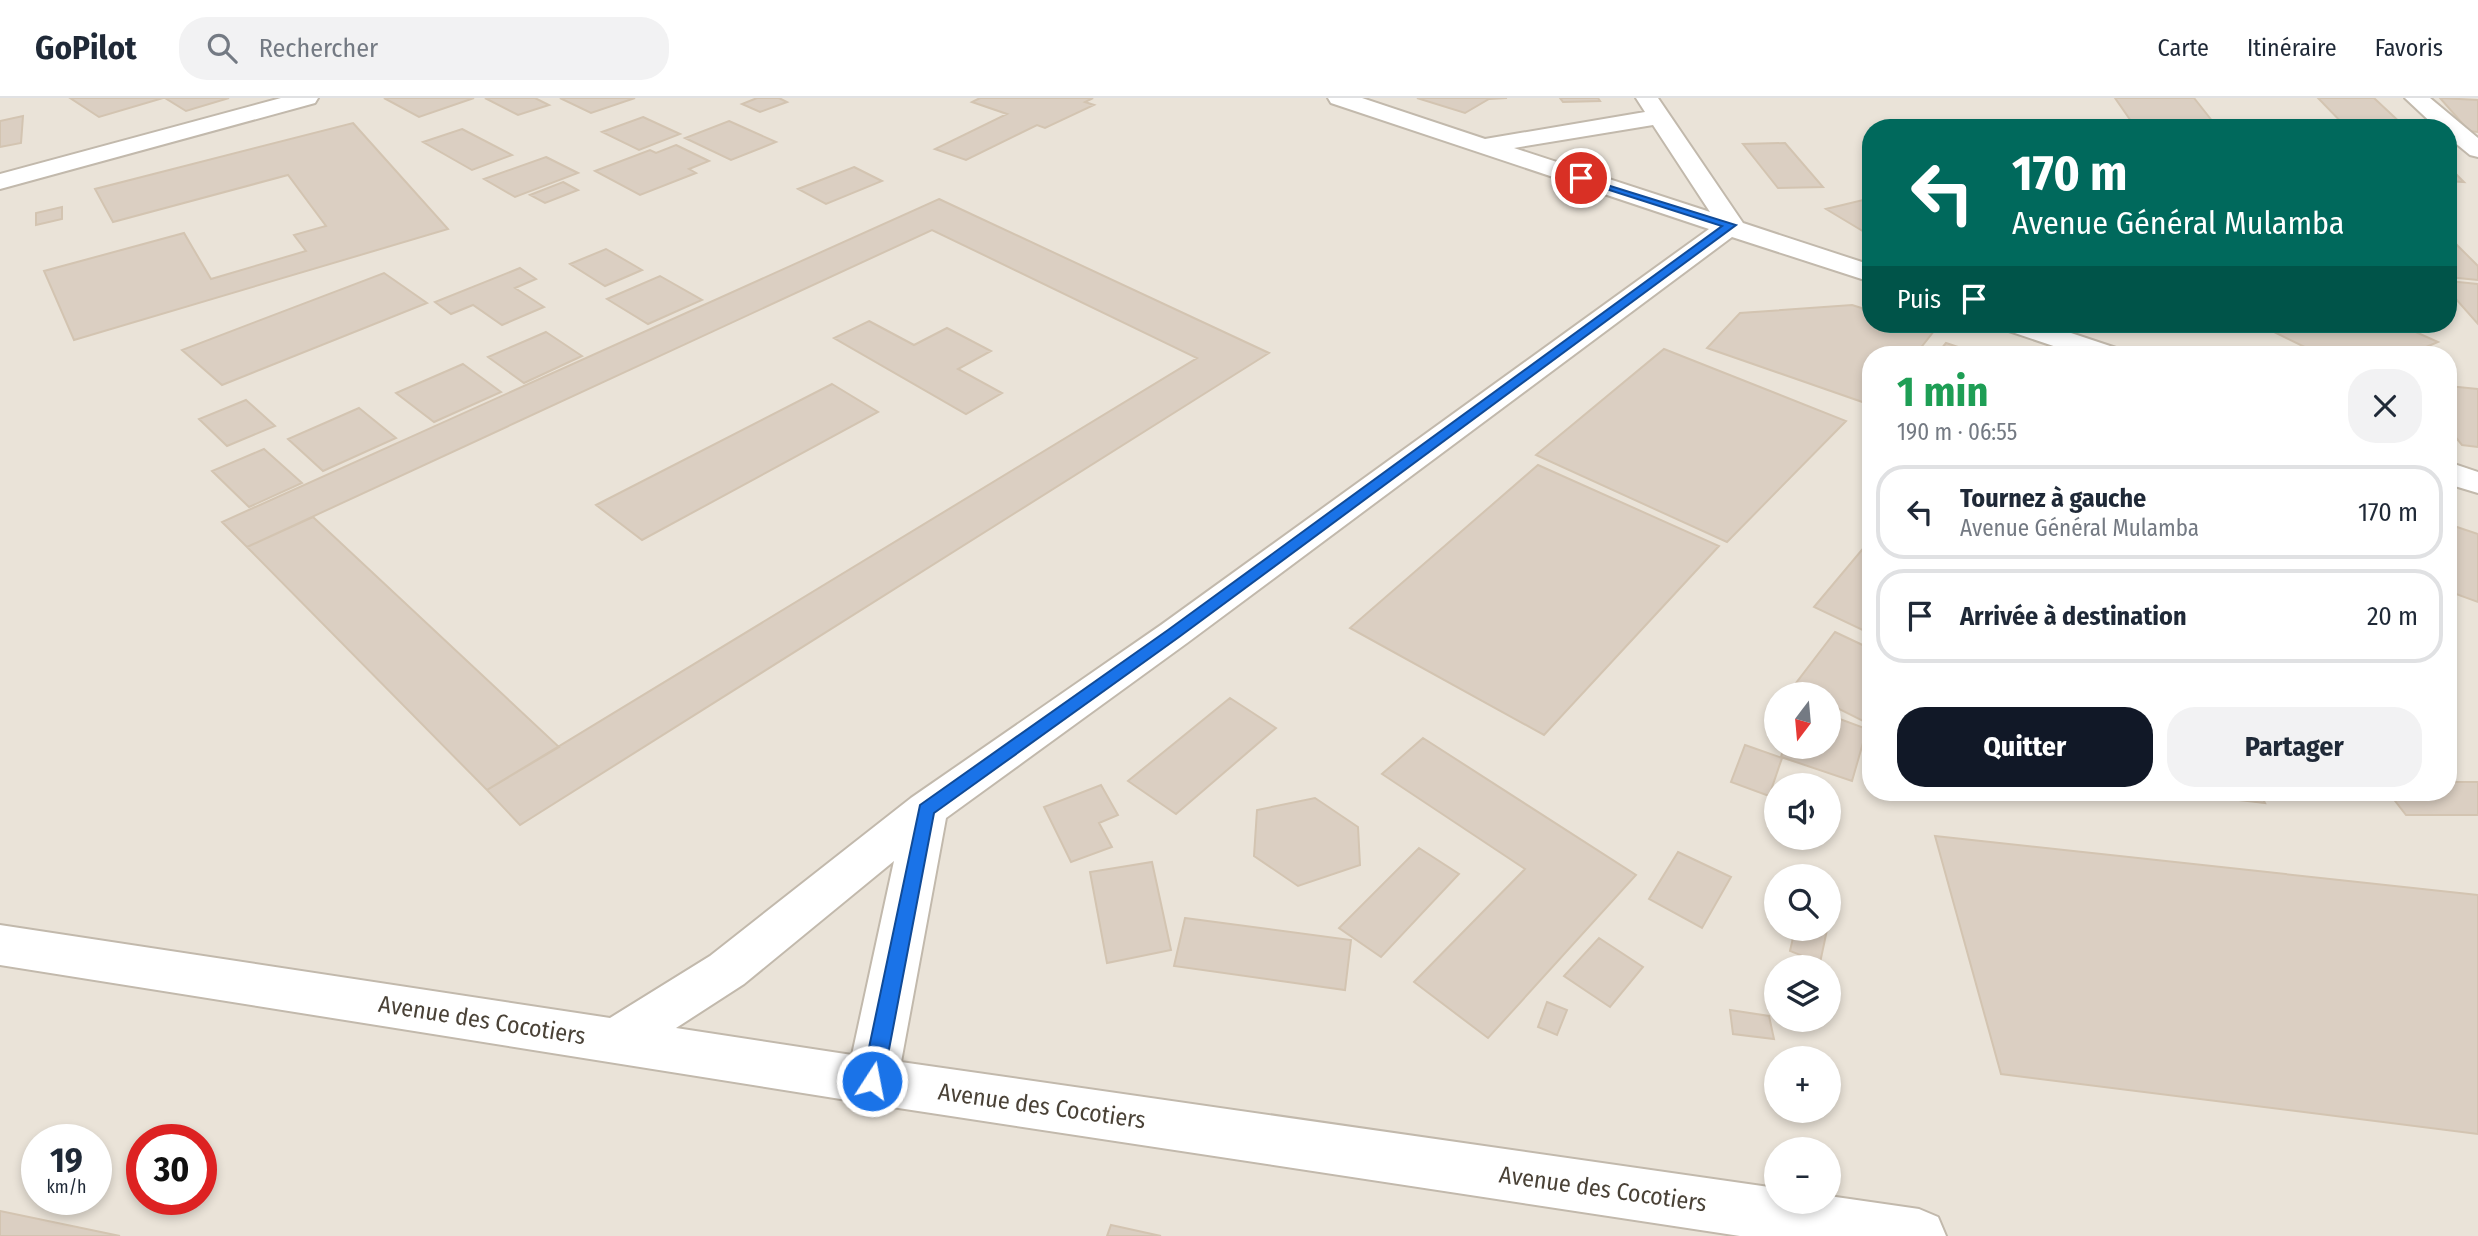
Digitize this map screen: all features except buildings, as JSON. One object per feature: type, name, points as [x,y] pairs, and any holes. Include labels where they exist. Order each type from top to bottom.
[{"type":"street","points":[[0,182],[307,98]]},
{"type":"street","points":[[1339,98],[1731,225],[1862,271]]},
{"type":"street","points":[[2416,98],[2441,119]]},
{"type":"street","points":[[1482,146],[1653,107],[1731,225]]},
{"type":"street","points":[[2457,132],[2478,150]]},
{"type":"street","points":[[615,1041],[727,970],[926,810],[1185,625],[1731,225]]},
{"type":"street","points":[[2043,333],[2082,346]]},
{"type":"street","points":[[2457,475],[2478,482]]},
{"type":"street","points":[[872,1081],[926,810]]},
{"type":"street","name":"Avenue des Cocotiers","points":[[0,945],[872,1081],[1919,1236]]},
{"type":"shaded area","points":[[0,98],[2478,98],[2478,1236],[0,1236]]},
{"type":"route","points":[[872,1081],[926,810],[1174,634],[1731,225],[1581,178]]}]
